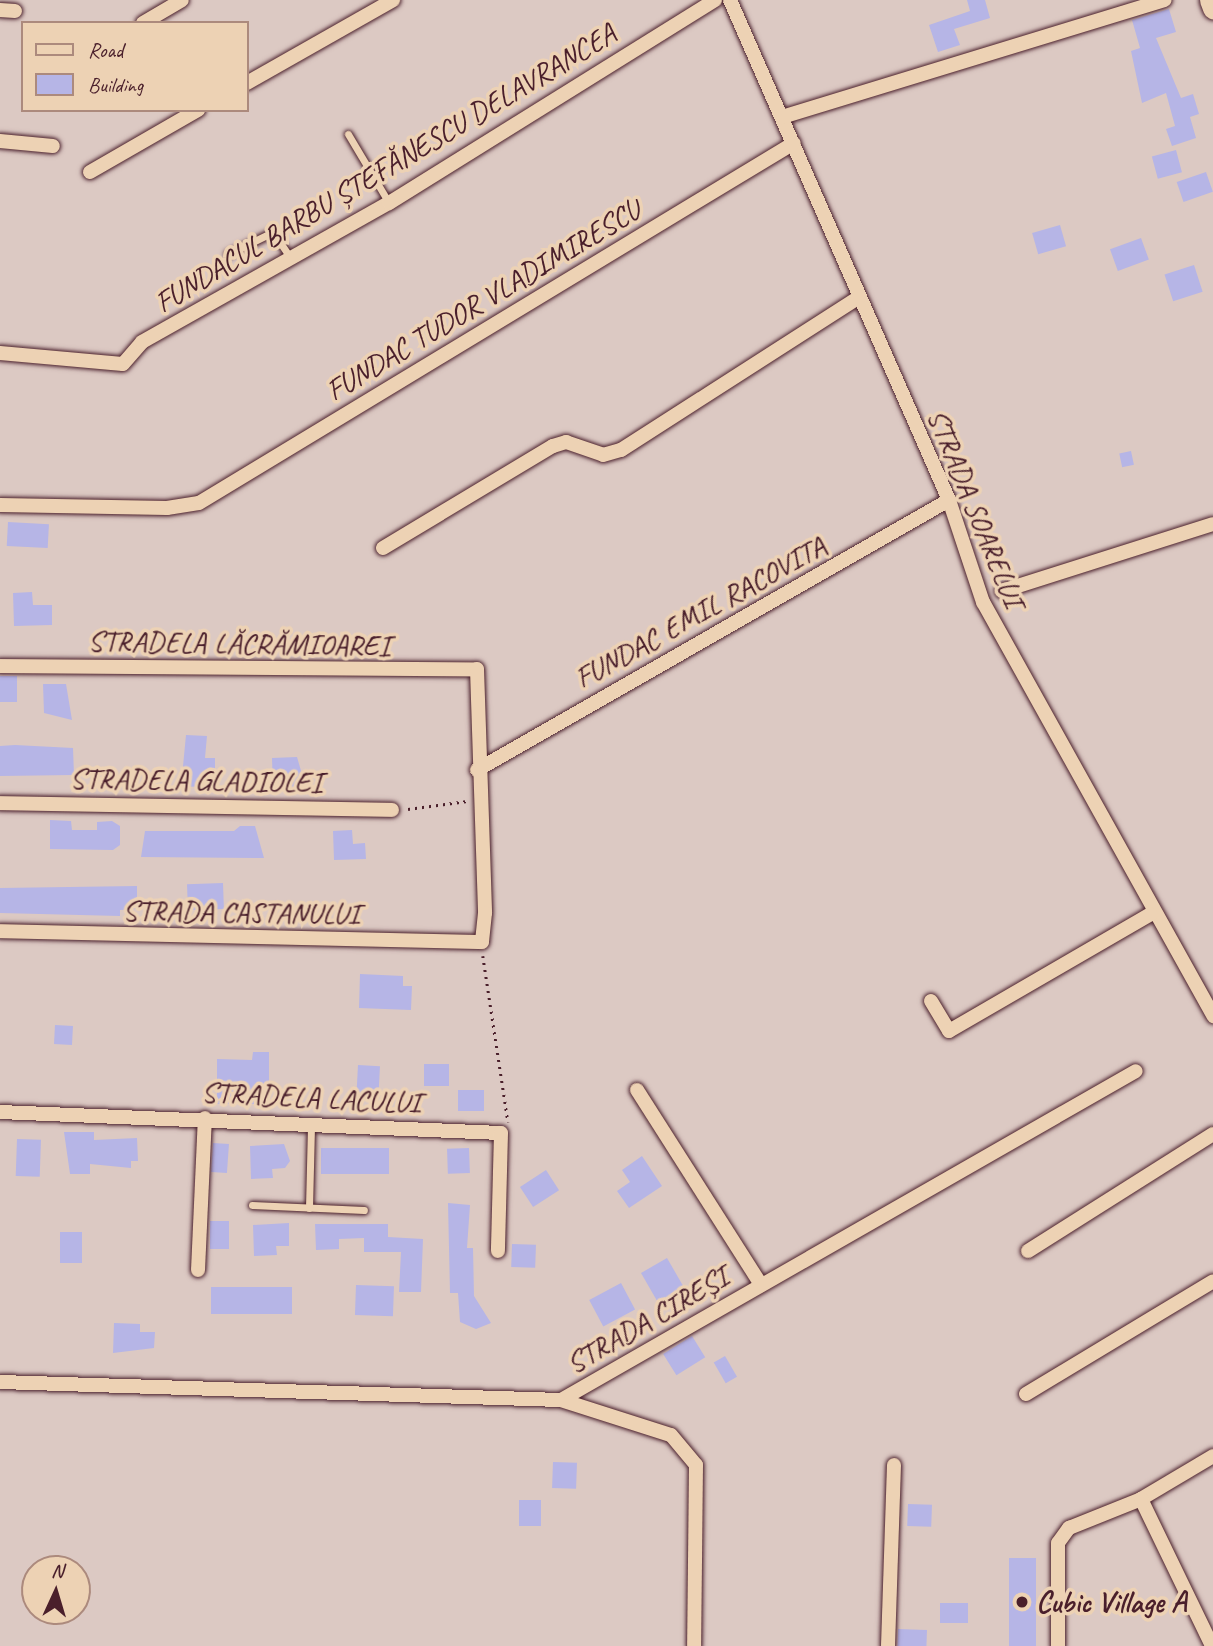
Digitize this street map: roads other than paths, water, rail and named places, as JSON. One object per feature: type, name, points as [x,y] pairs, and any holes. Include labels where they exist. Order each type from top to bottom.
[{"type":"main road","points":[[1210,0],[1213,8]]},
{"type":"street","points":[[146,21],[182,0]]},
{"type":"street","points":[[248,82],[393,0]]},
{"type":"street","name":"FUNDACUL BARBU ȘTEFĂNESCU DELAVRANCEA","points":[[0,353],[123,365],[142,342],[292,260],[389,203],[715,0]]},
{"type":"street","name":"STRADA SOARELUI","points":[[730,0],[949,500],[983,602],[1151,914],[1213,1016]]},
{"type":"street","points":[[782,117],[1166,0]]},
{"type":"street","points":[[90,172],[195,112]]},
{"type":"street","points":[[0,141],[53,146]]},
{"type":"street","name":"FUNDAC TUDOR VLADIMIRESCU","points":[[0,505],[167,508],[199,503],[794,143]]},
{"type":"street","points":[[383,548],[553,446],[566,442],[603,455],[621,450],[859,298]]},
{"type":"street","name":"FUNDAC EMIL RACOVITA","points":[[477,770],[949,500]]},
{"type":"street","points":[[1002,591],[1213,524]]},
{"type":"street","name":"STRADELA LĂCRĂMIOAREI","points":[[0,666],[477,669],[477,770]]},
{"type":"street","name":"STRADA CASTANULUI","points":[[0,931],[482,942],[477,770]]},
{"type":"street","name":"STRADELA GLADIOLEI","points":[[0,803],[392,810]]},
{"type":"street","points":[[931,1001],[949,1031],[1151,914]]},
{"type":"street","name":"STRADA CIREȘI","points":[[0,1382],[561,1400],[1136,1071]]},
{"type":"street","points":[[637,1090],[761,1285]]},
{"type":"street","name":"STRADELA LACULUI","points":[[0,1112],[311,1121],[501,1133],[498,1251]]},
{"type":"street","points":[[198,1270],[205,1118]]},
{"type":"street","points":[[1028,1251],[1213,1134]]},
{"type":"street","points":[[1026,1394],[1213,1280]]},
{"type":"street","points":[[561,1400],[671,1435],[696,1465],[694,1646]]},
{"type":"street","points":[[1058,1646],[1058,1542],[1069,1528],[1141,1499],[1213,1456]]},
{"type":"street","points":[[888,1646],[894,1465]]},
{"type":"street","points":[[1141,1499],[1212,1646]]},
{"type":"lane","points":[[348,134],[389,203]]},
{"type":"lane","points":[[228,254],[273,232],[292,260]]},
{"type":"lane","points":[[309,1208],[311,1121]]},
{"type":"lane","points":[[252,1205],[364,1210]]},
{"type":"place","name":"Cubic Village A","points":[[1022,1602]]}]
